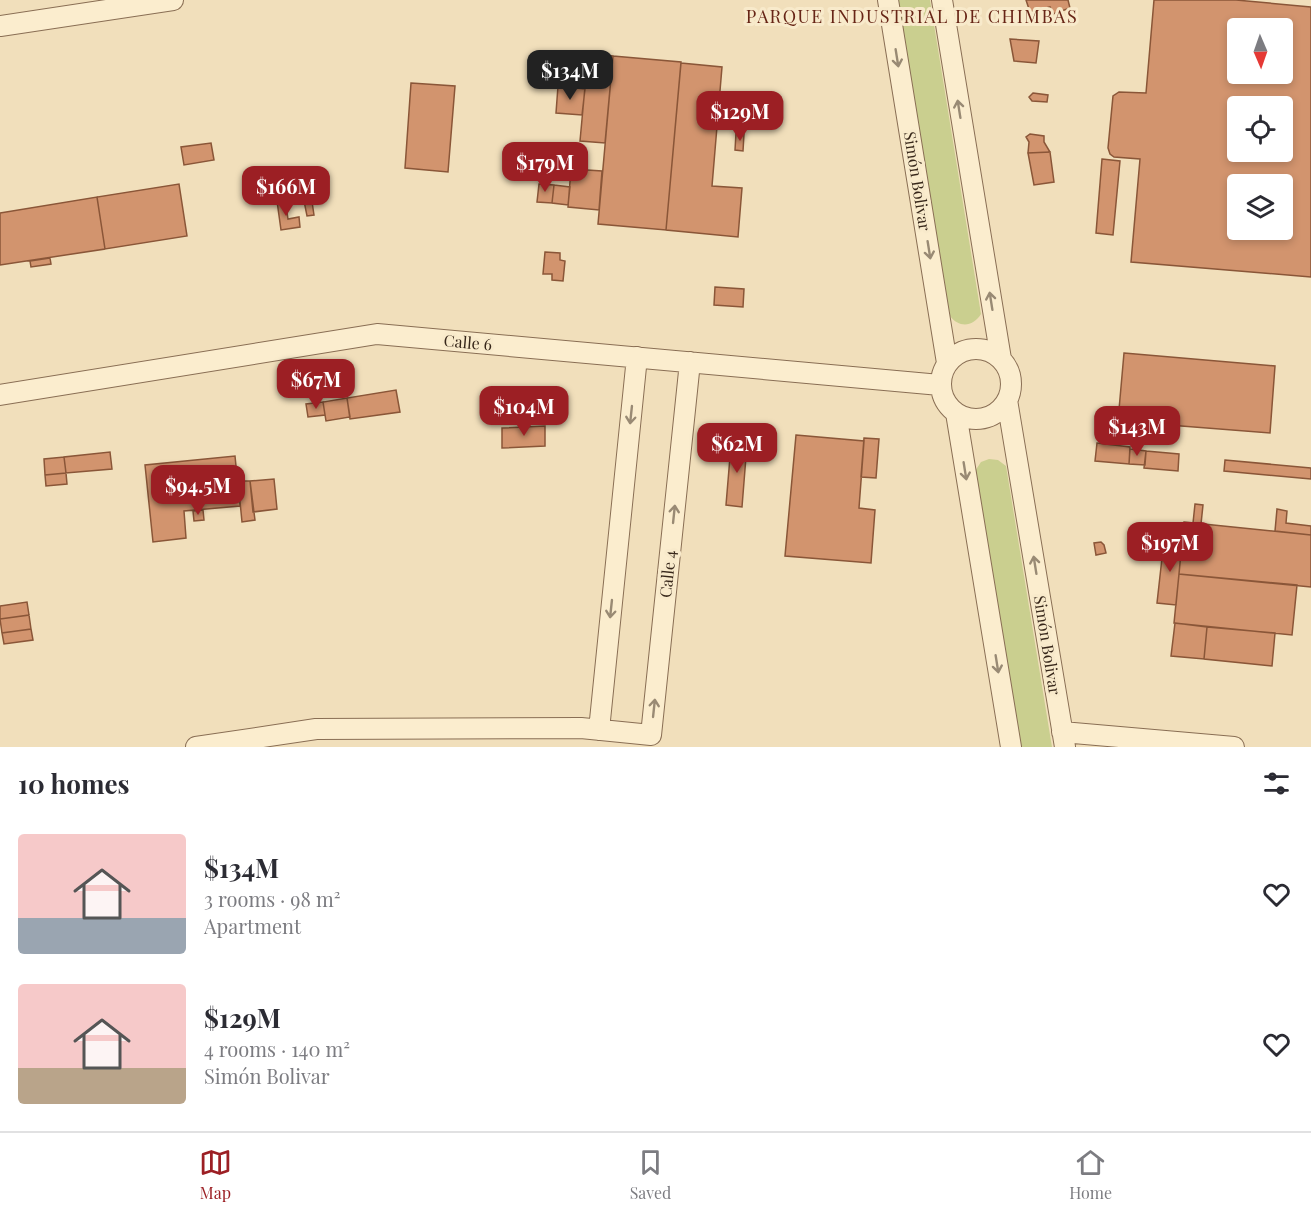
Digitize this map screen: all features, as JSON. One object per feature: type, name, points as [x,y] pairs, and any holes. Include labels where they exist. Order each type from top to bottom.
[{"type":"street","points":[[0,26],[173,0]]},
{"type":"street","name":"Simón Bolivar","points":[[888,0],[947,363]]},
{"type":"street","points":[[942,0],[1001,359],[1010,374],[1011,392],[1002,408],[985,418],[975,420],[956,413],[945,401],[940,384],[947,363],[964,351],[973,349],[983,349],[1001,359]]},
{"type":"street","name":"Calle 6","points":[[0,396],[377,334],[940,384]]},
{"type":"street","points":[[599,730],[637,357]]},
{"type":"street","name":"Calle 4","points":[[196,747],[316,729],[581,728],[651,735],[690,362]]},
{"type":"street","name":"Simón Bolivar","points":[[1007,400],[1064,740]]},
{"type":"street","points":[[956,413],[1011,747]]},
{"type":"street","points":[[1064,740],[1234,747]]},
{"type":"green space","points":[[898,0],[930,0],[981,314],[970,324],[958,323],[950,316]]},
{"type":"green space","points":[[989,459],[998,460],[1006,466],[1052,747],[1020,747],[975,471],[981,462]]},
{"type":"building","points":[[1026,0],[1068,0],[1070,8],[1053,14],[1050,7],[1030,12]]},
{"type":"building","points":[[1154,0],[1236,0],[1311,7],[1311,277],[1131,262],[1140,159],[1114,157],[1108,148],[1113,96],[1119,92],[1146,93]]},
{"type":"building","points":[[1010,39],[1039,41],[1036,63],[1014,61]]},
{"type":"building","points":[[588,54],[613,56],[605,143],[580,141]]},
{"type":"building","points":[[613,56],[681,62],[666,230],[598,224]]},
{"type":"building","points":[[681,63],[722,67],[712,186],[742,188],[738,237],[666,230]]},
{"type":"building","points":[[411,83],[455,86],[448,172],[405,168]]},
{"type":"building","points":[[558,86],[585,89],[582,115],[556,113]]},
{"type":"building","points":[[1033,93],[1048,95],[1047,102],[1032,101],[1029,97]]},
{"type":"building","points":[[736,133],[744,134],[743,151],[735,150]]},
{"type":"building","points":[[1030,134],[1044,136],[1044,142],[1050,152],[1028,153],[1029,142],[1026,137]]},
{"type":"building","points":[[211,143],[214,160],[184,165],[181,147]]},
{"type":"building","points":[[1050,152],[1054,182],[1034,185],[1028,153]]},
{"type":"building","points":[[1102,159],[1120,161],[1113,235],[1096,233]]},
{"type":"building","points":[[571,169],[602,171],[599,210],[568,207]]},
{"type":"building","points":[[302,179],[303,186],[283,189],[282,182]]},
{"type":"building","points":[[179,184],[187,236],[105,249],[97,197]]},
{"type":"building","points":[[539,184],[554,185],[552,203],[537,202]]},
{"type":"building","points":[[554,185],[570,187],[568,205],[552,203]]},
{"type":"building","points":[[311,195],[314,215],[307,216],[303,196]]},
{"type":"building","points":[[97,197],[105,249],[0,265],[0,213]]},
{"type":"building","points":[[285,199],[288,219],[299,217],[300,227],[281,230],[277,201]]},
{"type":"building","points":[[545,252],[560,253],[560,260],[565,261],[563,281],[552,280],[552,274],[543,274]]},
{"type":"building","points":[[50,258],[51,264],[31,267],[30,261]]},
{"type":"building","points":[[715,287],[744,289],[743,307],[714,305]]},
{"type":"building","points":[[1124,353],[1275,366],[1270,433],[1118,421]]},
{"type":"building","points":[[396,390],[400,412],[350,419],[347,398]]},
{"type":"building","points":[[347,398],[350,417],[326,421],[323,402]]},
{"type":"building","points":[[323,402],[325,415],[308,417],[306,404]]},
{"type":"building","points":[[545,426],[545,446],[502,448],[502,428]]},
{"type":"building","points":[[796,435],[864,441],[859,508],[875,510],[871,563],[785,556]]},
{"type":"building","points":[[864,438],[879,439],[876,478],[861,477]]},
{"type":"building","points":[[735,439],[743,440],[743,443],[747,444],[742,507],[726,505],[731,445],[734,445]]},
{"type":"building","points":[[1097,443],[1130,447],[1129,464],[1095,461]]},
{"type":"building","points":[[1130,449],[1146,451],[1145,465],[1129,464]]},
{"type":"building","points":[[1146,451],[1179,454],[1178,471],[1144,468]]},
{"type":"building","points":[[110,452],[112,469],[66,473],[64,457]]},
{"type":"building","points":[[235,456],[240,506],[184,511],[186,538],[153,542],[145,465]]},
{"type":"building","points":[[64,457],[66,473],[45,475],[44,459]]},
{"type":"building","points":[[1225,460],[1311,468],[1311,479],[1224,471]]},
{"type":"building","points":[[66,473],[67,484],[46,486],[45,475]]},
{"type":"building","points":[[274,479],[277,509],[253,512],[250,481]]},
{"type":"building","points":[[238,481],[250,481],[255,520],[242,522]]},
{"type":"building","points":[[1195,504],[1203,505],[1201,524],[1193,523]]},
{"type":"building","points":[[1277,509],[1287,511],[1286,523],[1311,526],[1311,535],[1275,531]]},
{"type":"building","points":[[203,510],[204,520],[194,521],[193,511]]},
{"type":"building","points":[[1184,522],[1311,535],[1311,587],[1179,574]]},
{"type":"building","points":[[1164,540],[1182,542],[1176,605],[1157,603]]},
{"type":"building","points":[[1101,542],[1106,553],[1096,555],[1094,543]]},
{"type":"building","points":[[1179,574],[1297,585],[1292,635],[1174,623]]},
{"type":"building","points":[[27,602],[29,615],[0,619],[0,606]]},
{"type":"building","points":[[29,615],[31,629],[2,633],[0,619]]},
{"type":"building","points":[[1175,623],[1207,627],[1204,659],[1171,656]]},
{"type":"building","points":[[1207,627],[1275,633],[1272,666],[1204,659]]},
{"type":"building","points":[[31,629],[33,640],[4,644],[2,633]]},
{"type":"district","name":"PARQUE INDUSTRIAL DE CHIMBAS","points":[[912,16]]}]
